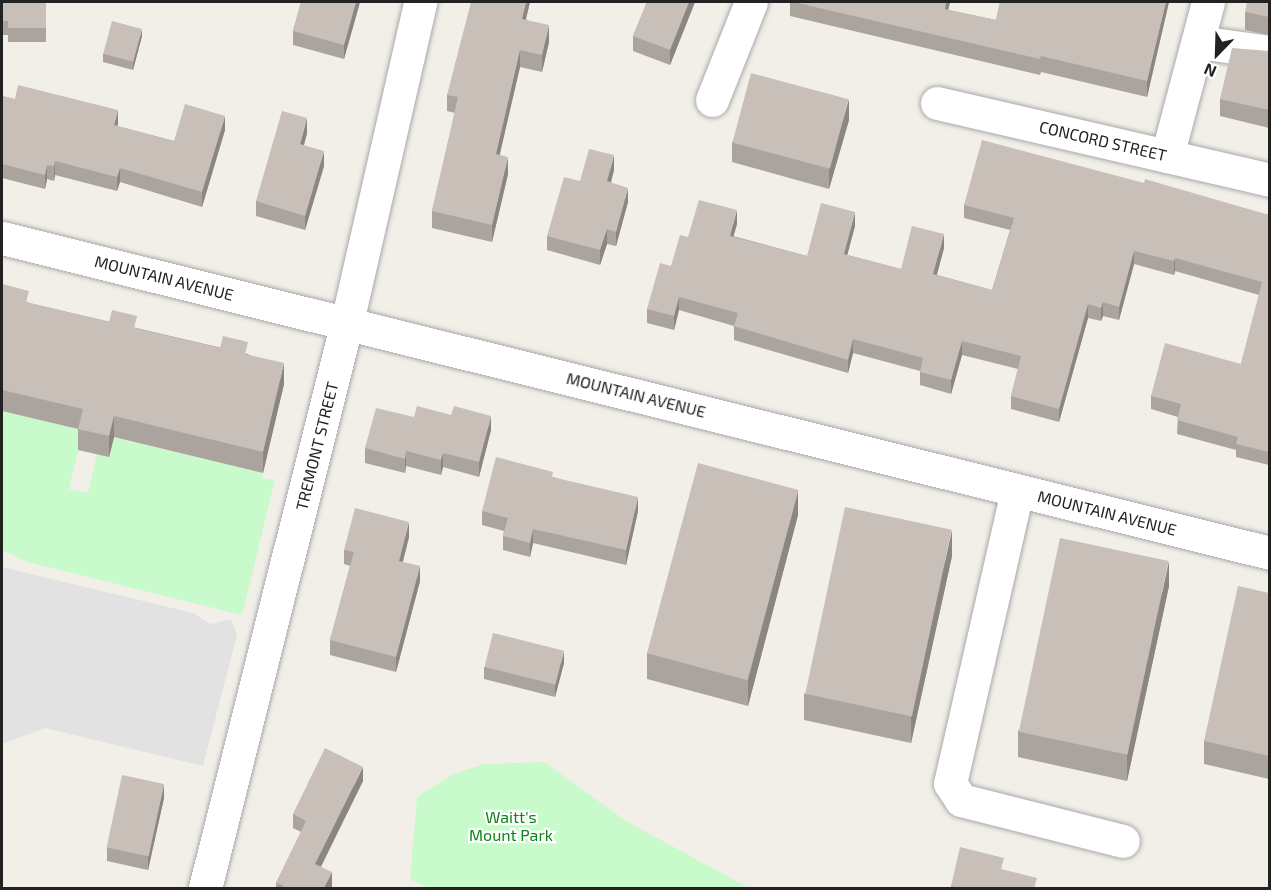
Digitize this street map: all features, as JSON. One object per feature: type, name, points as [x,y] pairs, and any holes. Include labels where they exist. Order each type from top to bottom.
[{"type":"street","name":"TREMONT STREET","points":[[205,888],[347,322],[420,2]]},
{"type":"street","points":[[712,100],[751,2]]},
{"type":"street","points":[[1167,156],[1208,2]]},
{"type":"street","points":[[1198,42],[1269,52]]},
{"type":"street","name":"CONCORD STREET","points":[[937,103],[1269,180]]},
{"type":"street","name":"MOUNTAIN AVENUE","points":[[2,238],[1269,553]]},
{"type":"street","points":[[1017,490],[950,783],[962,801],[1123,841]]},
{"type":"green space","points":[[2,411],[83,430],[69,489],[88,493],[97,454],[109,456],[114,437],[263,473],[262,478],[275,480],[242,615],[27,562],[2,550]]},
{"type":"green space","name":"Waitt's Mount Park","points":[[544,762],[626,821],[749,888],[429,888],[410,879],[417,797],[453,774],[484,764]]},
{"type":"shaded area","points":[[2,567],[193,613],[210,624],[231,619],[237,635],[203,766],[45,728],[2,744]]},
{"type":"building","points":[[2,2],[46,2],[46,28],[8,28],[8,21],[2,21]]},
{"type":"building","points":[[301,2],[356,2],[344,45],[293,31]]},
{"type":"building","points":[[471,2],[526,2],[522,19],[549,25],[542,55],[520,50],[496,154],[508,157],[492,225],[432,211],[458,97],[447,95]]},
{"type":"building","points":[[647,2],[689,2],[670,50],[633,36]]},
{"type":"building","points":[[793,2],[946,2],[945,9],[996,20],[1000,2],[1166,2],[1147,81],[1041,56],[1040,59]]},
{"type":"building","points":[[1247,2],[1269,2],[1269,17],[1245,12]]},
{"type":"building","points":[[112,21],[142,29],[133,62],[103,54]]},
{"type":"building","points":[[1232,48],[1269,51],[1269,110],[1220,99]]},
{"type":"building","points":[[751,73],[849,99],[830,169],[732,143]]},
{"type":"building","points":[[18,85],[118,110],[114,125],[174,141],[185,104],[225,116],[202,192],[120,168],[117,177],[55,161],[54,166],[47,165],[45,175],[2,164],[2,96],[15,99]]},
{"type":"building","points":[[282,111],[307,118],[300,144],[324,151],[305,216],[256,201]]},
{"type":"building","points":[[982,140],[1144,183],[1145,179],[1269,215],[1269,452],[1236,444],[1238,437],[1177,420],[1181,404],[1151,396],[1165,343],[1241,364],[1262,282],[1175,258],[1174,261],[1134,251],[1119,307],[1103,302],[1101,308],[1088,304],[1059,409],[1011,396],[1021,356],[962,341],[951,380],[920,372],[923,358],[853,339],[848,360],[734,326],[738,313],[679,297],[674,316],[647,309],[660,263],[671,266],[680,235],[688,237],[699,200],[737,210],[730,236],[807,256],[821,203],[855,212],[844,254],[901,269],[912,226],[944,234],[933,274],[992,290],[1014,218],[964,205]]},
{"type":"building","points":[[589,149],[614,155],[607,181],[628,188],[616,232],[607,229],[600,250],[547,236],[564,177],[580,181]]},
{"type":"building","points":[[2,284],[29,291],[26,302],[109,322],[112,310],[137,316],[134,328],[220,348],[223,336],[248,342],[245,354],[284,363],[263,452],[114,416],[109,436],[78,429],[83,409],[2,390]]},
{"type":"building","points":[[417,406],[451,415],[454,406],[491,416],[479,462],[443,453],[441,460],[406,451],[405,459],[365,448],[376,408],[414,417]]},
{"type":"building","points":[[496,457],[553,472],[552,477],[638,497],[626,550],[533,529],[530,543],[503,536],[508,518],[482,511]]},
{"type":"building","points":[[698,463],[798,490],[747,680],[647,653]]},
{"type":"building","points":[[845,507],[952,530],[912,716],[805,694]]},
{"type":"building","points":[[355,508],[409,522],[399,561],[420,566],[396,657],[330,640],[354,552],[344,550]]},
{"type":"building","points":[[1060,538],[1169,561],[1127,755],[1019,732]]},
{"type":"building","points":[[1238,586],[1269,593],[1269,756],[1204,741]]},
{"type":"building","points":[[493,633],[564,651],[555,685],[485,667]]},
{"type":"building","points":[[325,748],[363,767],[315,864],[332,872],[324,888],[283,888],[283,885],[276,883],[306,821],[293,814]]},
{"type":"building","points":[[122,775],[164,784],[149,856],[107,847]]},
{"type":"building","points":[[960,847],[1004,858],[1001,869],[1037,878],[1034,888],[951,886]]}]
